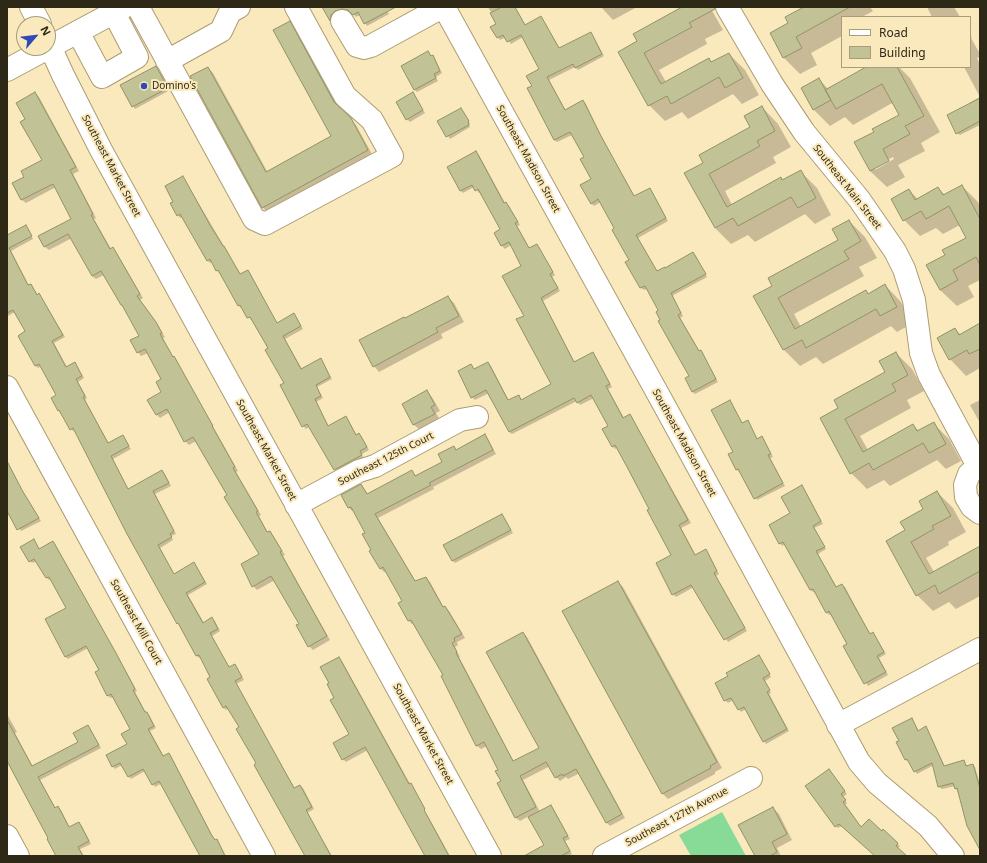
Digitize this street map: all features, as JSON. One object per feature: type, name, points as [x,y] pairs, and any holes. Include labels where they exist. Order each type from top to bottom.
[{"type":"street","points":[[31,7],[36,16]]},
{"type":"street","points":[[138,7],[254,219],[265,224],[392,156],[372,120],[345,96],[296,7]]},
{"type":"street","points":[[167,61],[221,31],[230,12],[239,7]]},
{"type":"street","points":[[342,21],[357,46],[364,48],[371,46],[443,7]]},
{"type":"street","name":"Southeast Madison Street","points":[[443,7],[663,403],[859,762],[877,783],[928,826],[953,856]]},
{"type":"street","name":"Southeast Main Street","points":[[727,7],[772,84],[804,132],[859,199],[895,251],[904,269],[914,300],[921,353],[929,375],[979,466],[969,474],[965,485],[966,497],[972,507],[980,513]]},
{"type":"street","points":[[56,42],[119,10],[137,57],[73,93]]},
{"type":"street","points":[[78,32],[102,77]]},
{"type":"street","points":[[7,70],[31,56]]},
{"type":"street","name":"Southeast Market Street","points":[[54,56],[101,150],[490,856]]},
{"type":"street","name":"Southeast Mill Court","points":[[7,387],[264,856]]},
{"type":"street","name":"Southeast 125th Court","points":[[296,505],[359,471],[375,466],[460,420],[476,417]]},
{"type":"street","points":[[838,725],[980,649]]},
{"type":"street","name":"Southeast 127th Avenue","points":[[604,856],[751,778]]},
{"type":"street","points":[[7,836],[18,856]]},
{"type":"green space","points":[[722,812],[746,856],[691,856],[679,835]]},
{"type":"building","points":[[322,7],[396,7],[364,24],[358,12],[353,15],[348,10],[342,9],[335,11],[331,15],[330,21]]},
{"type":"building","points":[[502,7],[515,7],[525,25],[541,16],[559,48],[591,32],[602,54],[575,68],[573,64],[547,77],[565,110],[583,100],[634,196],[650,188],[666,218],[636,235],[657,271],[693,252],[706,274],[671,293],[681,313],[678,315],[699,351],[701,350],[716,379],[692,392],[685,378],[689,376],[658,321],[660,320],[656,312],[658,310],[645,286],[640,288],[625,262],[629,260],[612,230],[614,228],[598,199],[591,204],[580,185],[591,179],[580,159],[584,157],[570,132],[554,140],[527,88],[532,86],[526,76],[539,69],[521,35],[507,42],[503,35],[497,38],[490,27],[496,24],[490,13]]},
{"type":"building","points":[[682,7],[715,7],[715,9],[689,23],[692,27],[644,53],[661,84],[709,58],[711,62],[729,53],[743,78],[725,88],[719,77],[671,104],[667,96],[648,106],[618,52],[637,41],[633,34]]},
{"type":"building","points":[[804,7],[850,7],[796,37],[802,48],[783,58],[770,33],[788,23],[785,17]]},
{"type":"building","points":[[290,21],[334,102],[351,118],[368,150],[262,208],[190,76],[208,67],[266,172],[331,136],[273,30]]},
{"type":"building","points":[[428,51],[431,56],[433,55],[440,71],[434,74],[436,78],[414,90],[401,66]]},
{"type":"building","name":"Domino's","points":[[156,66],[168,88],[132,107],[120,85]]},
{"type":"building","points":[[864,68],[898,68],[924,116],[905,126],[910,134],[883,149],[889,161],[870,171],[854,142],[874,132],[872,129],[899,115],[882,84],[836,109],[825,90]]},
{"type":"building","points":[[819,78],[831,100],[813,110],[801,88]]},
{"type":"building","points":[[35,92],[76,167],[70,170],[93,214],[91,215],[110,249],[113,247],[140,294],[137,296],[156,322],[162,333],[160,334],[173,357],[174,356],[235,467],[233,468],[258,511],[256,512],[267,532],[270,531],[282,551],[280,552],[327,636],[308,647],[296,625],[299,624],[271,576],[252,587],[241,564],[259,554],[224,497],[227,495],[193,437],[184,442],[167,409],[156,415],[147,400],[161,392],[156,382],[161,379],[145,349],[137,353],[130,340],[139,336],[101,271],[92,276],[68,234],[44,247],[38,236],[71,219],[53,184],[21,200],[12,183],[24,177],[21,171],[42,160],[20,122],[25,119],[16,103]]},
{"type":"building","points":[[413,92],[423,110],[406,120],[396,102]]},
{"type":"building","points":[[980,98],[980,121],[956,134],[947,115]]},
{"type":"building","points":[[762,106],[775,131],[757,141],[760,146],[709,174],[727,207],[781,177],[782,180],[801,170],[816,198],[798,208],[791,197],[738,226],[733,218],[715,228],[684,173],[703,163],[699,155],[750,127],[744,116]]},
{"type":"building","points":[[461,108],[469,121],[469,125],[446,137],[437,121]]},
{"type":"building","points":[[476,151],[504,203],[506,202],[518,222],[515,223],[529,248],[537,244],[553,272],[550,274],[558,288],[541,298],[574,362],[593,352],[610,384],[606,386],[623,418],[630,414],[688,520],[679,525],[695,555],[706,549],[717,571],[714,573],[745,628],[724,640],[691,585],[672,595],[656,563],[671,555],[647,510],[649,509],[626,465],[615,445],[612,447],[602,429],[608,426],[591,395],[577,403],[574,398],[509,432],[486,390],[471,398],[458,371],[471,364],[474,369],[488,362],[508,400],[519,395],[521,400],[551,384],[516,319],[524,316],[502,276],[521,266],[509,242],[501,246],[494,233],[500,229],[478,189],[475,191],[472,185],[460,191],[447,167]]},
{"type":"building","points":[[183,176],[210,225],[240,274],[248,270],[277,323],[294,313],[301,326],[283,336],[301,369],[321,358],[330,377],[316,385],[321,396],[315,399],[328,426],[346,416],[356,435],[359,433],[367,447],[360,451],[362,455],[334,470],[307,424],[302,427],[280,385],[284,383],[265,350],[268,348],[250,317],[247,318],[240,305],[238,306],[218,270],[216,271],[210,259],[207,261],[180,214],[177,216],[170,203],[173,202],[165,186]]},
{"type":"building","points":[[962,185],[980,219],[980,265],[976,257],[953,270],[958,280],[940,290],[926,265],[945,255],[942,250],[966,238],[949,206],[926,219],[921,211],[903,221],[891,199],[909,189],[915,200],[938,187],[943,195]]},
{"type":"building","points":[[849,220],[861,241],[844,251],[849,259],[778,298],[795,329],[866,290],[868,294],[885,284],[897,307],[880,316],[876,309],[806,348],[802,340],[783,350],[753,296],[772,286],[768,278],[838,240],[832,229]]},
{"type":"building","points":[[26,225],[32,236],[9,248],[28,285],[31,284],[37,295],[39,293],[63,335],[52,341],[66,367],[75,362],[82,376],[76,379],[85,396],[83,397],[108,443],[123,435],[129,446],[111,456],[128,489],[162,470],[169,483],[153,491],[174,531],[170,534],[172,537],[158,545],[174,574],[194,562],[205,582],[186,593],[203,623],[212,617],[218,629],[210,633],[229,667],[235,664],[242,677],[235,681],[294,788],[300,785],[312,807],[306,810],[331,856],[305,856],[254,765],[256,763],[236,729],[239,727],[226,706],[223,708],[207,679],[210,677],[199,655],[196,656],[127,534],[73,428],[70,430],[59,410],[58,411],[51,398],[56,395],[39,364],[35,366],[18,336],[25,331],[13,310],[7,313],[7,235]]},
{"type":"building","points":[[448,296],[459,316],[436,328],[438,332],[373,367],[359,340]]},
{"type":"building","points":[[980,323],[980,349],[969,354],[967,350],[949,360],[937,338],[955,328],[959,335]]},
{"type":"building","points":[[896,352],[908,375],[892,384],[896,391],[845,419],[863,452],[913,424],[917,431],[934,422],[946,444],[929,453],[923,443],[873,470],[869,463],[850,474],[820,418],[838,408],[834,400],[885,372],[879,361]]},
{"type":"building","points":[[427,390],[435,405],[431,407],[435,414],[413,425],[402,404]]},
{"type":"building","points":[[730,400],[742,423],[748,420],[757,439],[762,436],[771,454],[768,455],[783,483],[754,499],[728,454],[733,452],[711,410]]},
{"type":"building","points":[[485,434],[493,450],[429,483],[431,485],[375,514],[415,581],[426,577],[443,607],[445,606],[462,634],[454,638],[455,641],[452,643],[457,652],[456,653],[513,761],[539,748],[486,652],[523,632],[622,814],[606,823],[576,769],[563,776],[562,774],[555,778],[546,762],[520,776],[536,807],[515,818],[497,783],[501,781],[495,771],[498,770],[484,742],[476,746],[441,676],[443,675],[411,620],[408,621],[398,603],[402,601],[383,567],[380,569],[369,551],[371,550],[362,534],[365,533],[351,507],[348,508],[341,495],[361,484],[367,494],[412,470],[415,476],[442,462],[438,454],[454,446],[456,450]]},
{"type":"building","points":[[7,461],[39,518],[17,530],[7,511]]},
{"type":"building","points":[[802,485],[821,521],[813,526],[825,547],[816,551],[836,587],[842,584],[870,634],[873,632],[884,652],[877,656],[886,672],[864,684],[843,646],[847,644],[829,611],[826,613],[813,589],[810,590],[783,542],[779,544],[769,525],[790,513],[781,497]]},
{"type":"building","points":[[937,491],[951,516],[932,526],[934,529],[911,542],[929,574],[980,546],[980,571],[939,594],[935,585],[916,596],[886,541],[905,530],[900,522],[923,509],[919,501]]},
{"type":"building","points":[[502,514],[511,530],[452,561],[443,545]]},
{"type":"building","points":[[34,539],[39,549],[53,541],[116,653],[145,712],[147,712],[154,726],[148,729],[163,756],[169,753],[211,834],[215,840],[217,839],[225,856],[200,856],[159,781],[152,785],[143,769],[128,777],[120,763],[112,767],[106,755],[127,744],[121,734],[130,729],[111,694],[107,696],[95,672],[99,670],[86,646],[65,657],[45,619],[66,608],[49,577],[46,578],[34,559],[29,562],[20,547]]},
{"type":"building","points":[[618,581],[717,762],[710,766],[711,768],[662,794],[562,611]]},
{"type":"building","points":[[759,655],[770,674],[763,678],[770,690],[767,692],[787,729],[763,742],[744,707],[738,710],[731,698],[724,701],[715,683],[728,676],[726,673]]},
{"type":"building","points":[[339,657],[409,784],[411,783],[449,856],[425,856],[365,747],[342,760],[333,743],[349,734],[330,700],[334,698],[327,684],[329,683],[320,667]]},
{"type":"building","points":[[912,718],[918,731],[926,726],[944,766],[964,760],[966,766],[973,764],[980,788],[980,850],[967,826],[957,788],[955,789],[953,783],[938,787],[932,763],[914,772],[907,759],[905,760],[896,742],[899,741],[892,728]]},
{"type":"building","points":[[7,720],[32,766],[78,742],[73,733],[88,725],[99,745],[38,777],[55,808],[58,806],[69,827],[79,822],[89,841],[78,847],[83,856],[56,856],[7,761]]},
{"type":"building","points":[[829,769],[845,791],[841,794],[846,800],[843,802],[861,827],[869,819],[882,831],[883,829],[898,843],[896,846],[907,856],[875,856],[839,824],[835,827],[805,786]]},
{"type":"building","points":[[551,805],[568,836],[563,838],[570,851],[561,856],[524,856],[544,845],[528,817]]},
{"type":"building","points":[[773,807],[787,834],[772,842],[777,852],[770,856],[755,856],[738,825]]},
{"type":"place","name":"Domino's","points":[[144,86]]}]
